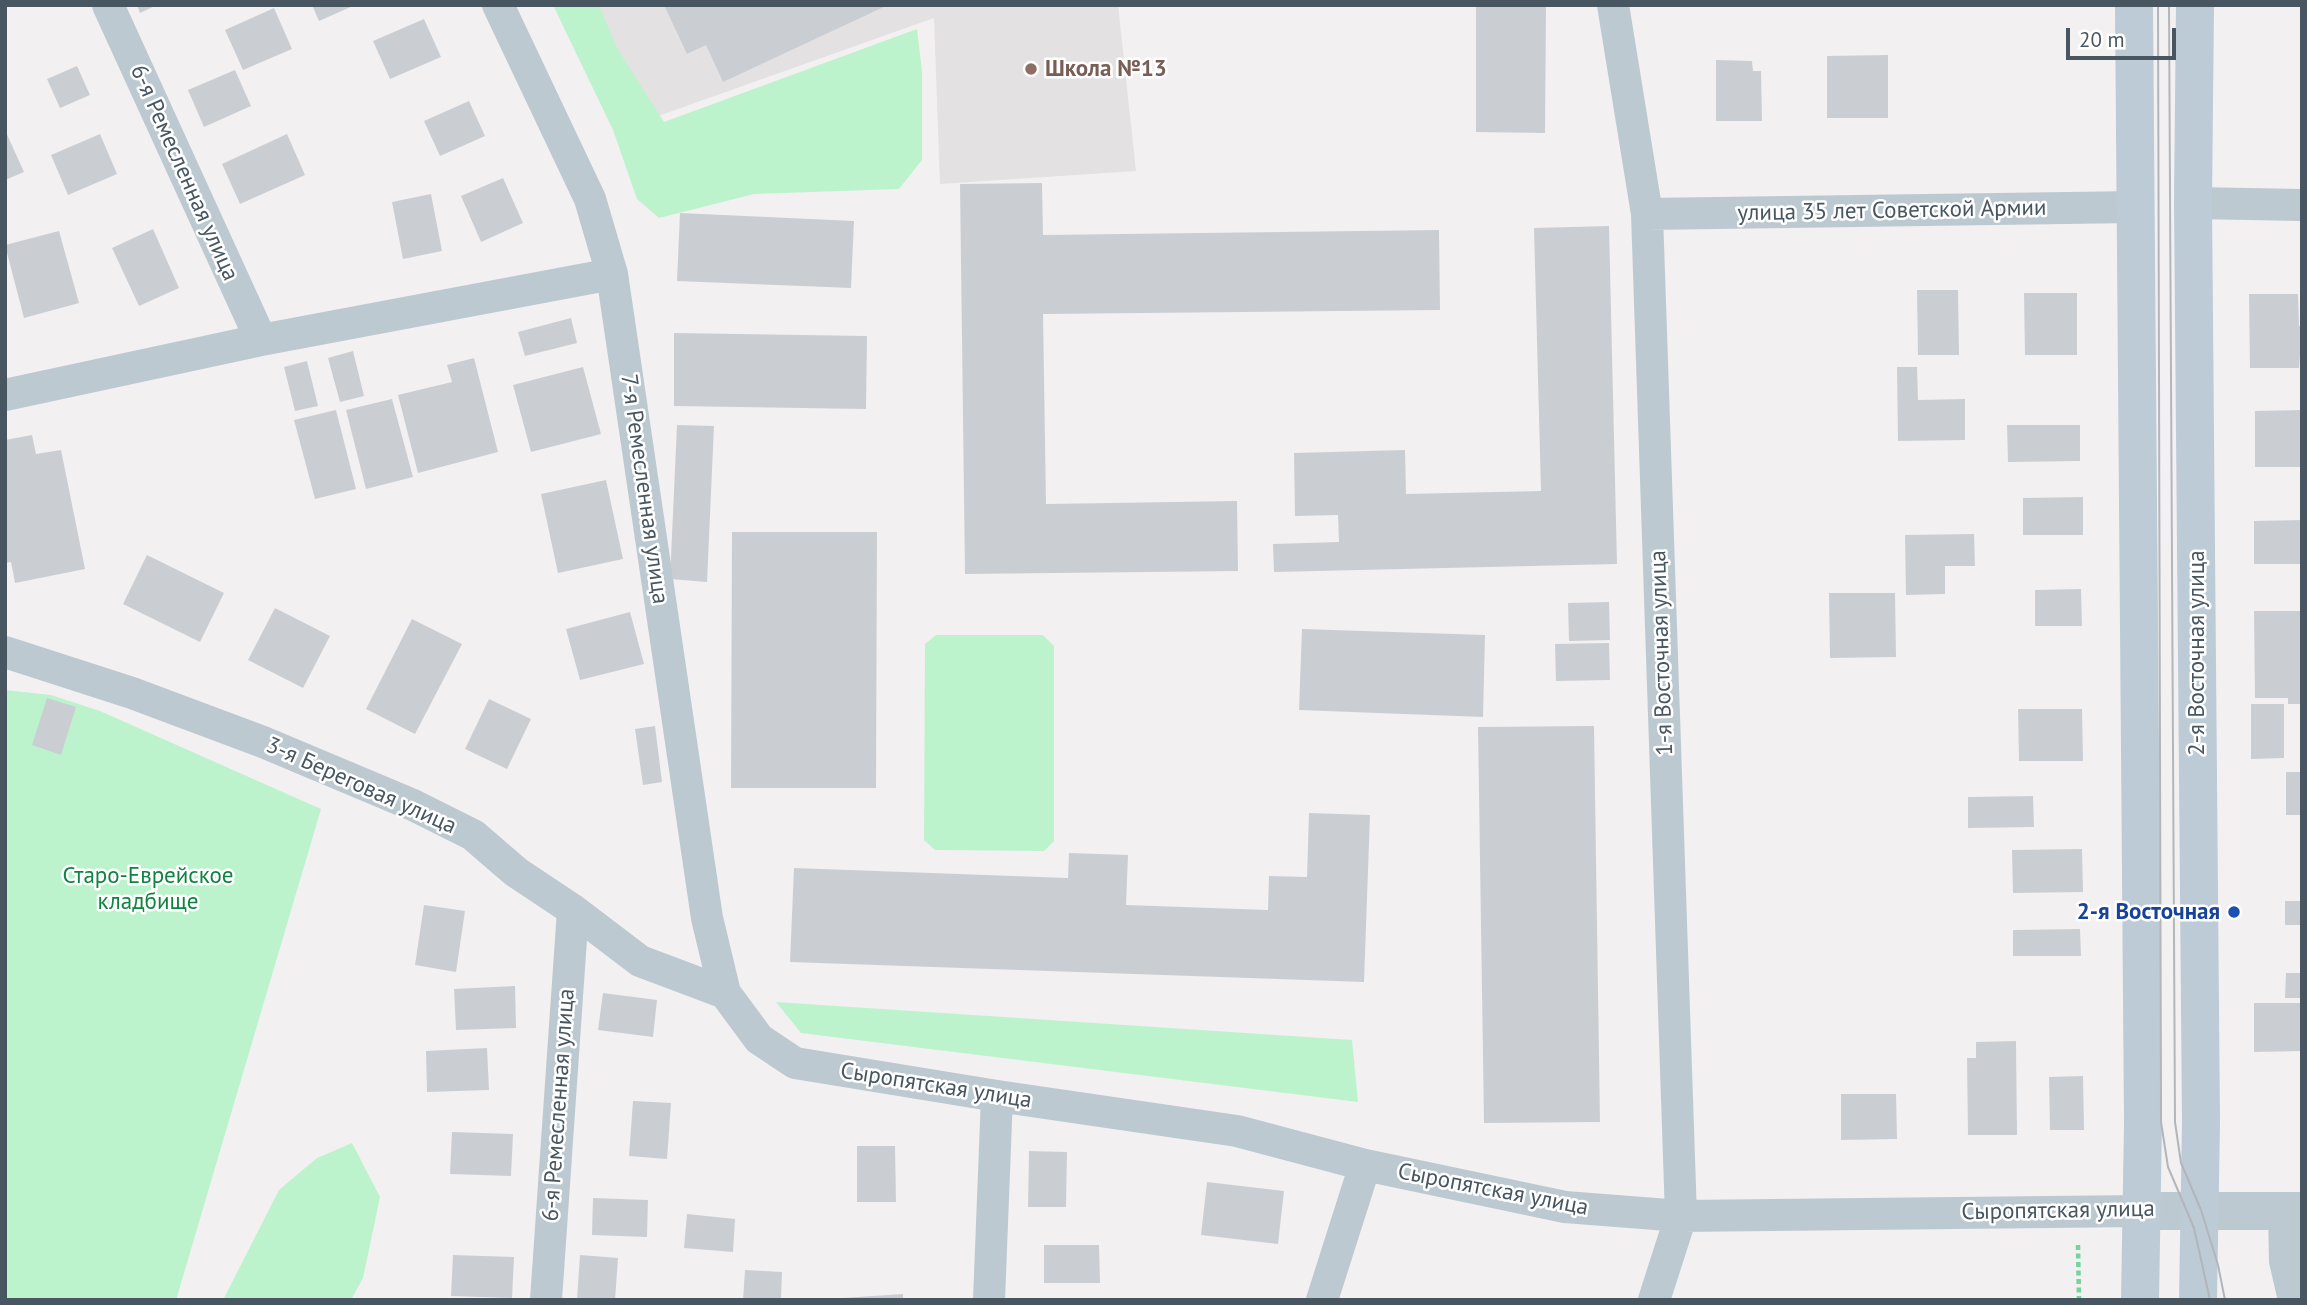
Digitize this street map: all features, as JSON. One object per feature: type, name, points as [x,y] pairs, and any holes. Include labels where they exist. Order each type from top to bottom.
[{"type":"main road","points":[[2134,5],[2143,1123],[2140,1300]]},
{"type":"main road","name":"2-я Восточная улица","points":[[2195,5],[2193,203],[2201,1210],[2198,1300]]},
{"type":"street","name":"6-я Ремесленная улица","points":[[108,5],[261,340]]},
{"type":"street","name":"7-я Ремесленная улица","points":[[498,5],[590,199],[612,274],[707,918],[725,993]]},
{"type":"street","name":"1-я Восточная улица","points":[[1614,5],[1647,214],[1681,1216],[1654,1300]]},
{"type":"street","points":[[2193,203],[2302,205]]},
{"type":"street","name":"улица 35 лет Советской Армии","points":[[1647,214],[2136,207]]},
{"type":"street","points":[[5,395],[261,340],[612,274]]},
{"type":"street","name":"3-я Береговая улица","points":[[5,652],[132,693],[263,742],[413,805],[473,835],[516,872],[573,910],[640,961],[725,993]]},
{"type":"street","name":"6-я Ремесленная улица","points":[[546,1300],[573,910]]},
{"type":"street","name":"Сыропятская улица","points":[[725,993],[759,1038],[795,1063],[1237,1131],[1365,1165],[1565,1207],[1681,1216],[2293,1211]]},
{"type":"street","points":[[989,1300],[997,1096]]},
{"type":"street","points":[[1322,1300],[1365,1165]]},
{"type":"street","points":[[2293,1211],[2285,1261],[2294,1300]]},
{"type":"path","points":[[2078,1243],[2079,1300]]},
{"type":"shaded area","name":"Школа №13","points":[[585,5],[1118,5],[1136,171],[940,184],[934,18],[647,120]]},
{"type":"green space","points":[[553,5],[599,5],[617,48],[664,122],[917,29],[922,72],[922,160],[899,189],[754,194],[659,218],[637,199],[613,130]]},
{"type":"green space","points":[[936,635],[1043,635],[1054,646],[1054,841],[1044,851],[935,850],[924,840],[925,644]]},
{"type":"green space","name":"Старо-Еврейское кладбище","points":[[5,690],[51,695],[100,711],[321,809],[176,1300],[5,1300]]},
{"type":"green space","points":[[776,1002],[1352,1040],[1358,1102],[801,1033]]},
{"type":"green space","points":[[352,1143],[380,1197],[363,1278],[351,1300],[223,1300],[279,1190],[317,1158]]},
{"type":"building","points":[[137,5],[157,5],[140,13]]},
{"type":"building","points":[[312,5],[355,5],[319,21]]},
{"type":"building","points":[[664,5],[888,5],[723,82],[706,45],[687,54]]},
{"type":"building","points":[[1476,5],[1546,5],[1545,133],[1476,132]]},
{"type":"building","points":[[274,8],[292,49],[243,70],[225,30]]},
{"type":"building","points":[[424,19],[441,57],[390,79],[373,41]]},
{"type":"building","points":[[1888,55],[1888,118],[1827,118],[1827,56]]},
{"type":"building","points":[[1716,60],[1752,61],[1753,71],[1761,71],[1762,121],[1716,121]]},
{"type":"building","points":[[77,66],[90,95],[60,108],[47,79]]},
{"type":"building","points":[[235,70],[251,106],[204,127],[188,90]]},
{"type":"building","points":[[469,101],[485,136],[440,156],[424,121]]},
{"type":"building","points":[[5,130],[24,172],[5,180]]},
{"type":"building","points":[[100,134],[117,174],[68,195],[51,155]]},
{"type":"building","points":[[287,134],[305,175],[240,204],[222,164]]},
{"type":"building","points":[[503,178],[523,223],[481,242],[461,196]]},
{"type":"building","points":[[1042,183],[1043,235],[1439,230],[1440,310],[1043,314],[1046,504],[1237,501],[1238,571],[965,574],[960,184]]},
{"type":"building","points":[[431,194],[442,251],[403,259],[392,202]]},
{"type":"building","points":[[680,213],[854,221],[851,288],[677,281]]},
{"type":"building","points":[[1609,226],[1617,564],[1274,572],[1273,544],[1339,542],[1338,515],[1295,516],[1294,453],[1405,450],[1406,494],[1541,491],[1534,228]]},
{"type":"building","points":[[153,229],[179,288],[139,306],[112,248]]},
{"type":"building","points":[[59,231],[79,303],[24,318],[5,245]]},
{"type":"building","points":[[1917,290],[1958,290],[1959,355],[1918,355]]},
{"type":"building","points":[[2024,293],[2077,293],[2077,355],[2025,355]]},
{"type":"building","points":[[2249,294],[2298,294],[2299,326],[2302,326],[2299,368],[2250,368]]},
{"type":"building","points":[[571,318],[577,343],[525,356],[518,332]]},
{"type":"building","points":[[674,333],[867,336],[866,409],[674,406]]},
{"type":"building","points":[[353,351],[364,396],[340,402],[328,358]]},
{"type":"building","points":[[474,358],[498,452],[418,473],[398,395],[452,382],[447,365]]},
{"type":"building","points":[[307,361],[318,406],[295,411],[284,367]]},
{"type":"building","points":[[583,367],[601,434],[531,452],[513,385]]},
{"type":"building","points":[[1897,367],[1917,367],[1918,400],[1965,399],[1965,440],[1898,441]]},
{"type":"building","points":[[392,399],[413,477],[366,489],[346,410]]},
{"type":"building","points":[[336,410],[356,489],[315,499],[294,420]]},
{"type":"building","points":[[2302,410],[2302,467],[2255,467],[2255,411]]},
{"type":"building","points":[[677,425],[714,426],[707,582],[670,579]]},
{"type":"building","points":[[2007,425],[2080,425],[2080,461],[2008,462]]},
{"type":"building","points":[[32,435],[36,454],[61,450],[85,569],[15,583],[11,562],[5,563],[5,440]]},
{"type":"building","points":[[606,480],[623,559],[558,573],[541,494]]},
{"type":"building","points":[[2083,497],[2083,535],[2023,535],[2023,498]]},
{"type":"building","points":[[2302,520],[2302,564],[2254,564],[2254,521]]},
{"type":"building","points":[[732,532],[877,532],[876,788],[731,788]]},
{"type":"building","points":[[1974,534],[1975,566],[1945,566],[1945,594],[1906,595],[1905,535]]},
{"type":"building","points":[[147,555],[224,593],[200,642],[123,604]]},
{"type":"building","points":[[2081,589],[2082,626],[2035,626],[2035,590]]},
{"type":"building","points":[[1829,593],[1895,593],[1896,657],[1830,658]]},
{"type":"building","points":[[1609,602],[1610,640],[1569,641],[1568,603]]},
{"type":"building","points":[[275,608],[330,636],[303,688],[248,660]]},
{"type":"building","points":[[2254,611],[2302,611],[2302,704],[2288,704],[2288,698],[2255,698]]},
{"type":"building","points":[[630,612],[644,664],[580,680],[566,629]]},
{"type":"building","points":[[412,619],[462,644],[415,734],[366,709]]},
{"type":"building","points":[[1302,629],[1485,635],[1483,717],[1299,710]]},
{"type":"building","points":[[1609,643],[1610,680],[1556,681],[1555,644]]},
{"type":"building","points":[[47,698],[76,707],[61,755],[32,745]]},
{"type":"building","points":[[489,699],[531,719],[507,769],[465,749]]},
{"type":"building","points":[[2251,704],[2284,704],[2284,758],[2251,759]]},
{"type":"building","points":[[2018,709],[2082,709],[2083,761],[2019,761]]},
{"type":"building","points":[[655,726],[662,782],[643,785],[635,729]]},
{"type":"building","points":[[1594,726],[1600,1122],[1484,1123],[1478,727]]},
{"type":"building","points":[[2286,772],[2302,772],[2302,815],[2286,815]]},
{"type":"building","points":[[2033,796],[2034,827],[1968,828],[1968,797]]},
{"type":"building","points":[[1309,813],[1370,815],[1364,982],[790,962],[794,868],[1068,878],[1069,853],[1128,855],[1126,905],[1268,910],[1269,876],[1307,877]]},
{"type":"building","points":[[2082,849],[2083,892],[2013,893],[2012,850]]},
{"type":"building","points":[[2285,901],[2302,901],[2302,925],[2285,925]]},
{"type":"building","points":[[424,905],[465,911],[456,972],[415,965]]},
{"type":"building","points":[[2080,929],[2081,956],[2013,956],[2013,930]]},
{"type":"building","points":[[2286,973],[2302,973],[2302,998],[2285,998]]},
{"type":"building","points":[[515,986],[516,1028],[456,1030],[454,989]]},
{"type":"building","points":[[603,993],[657,1000],[653,1037],[598,1030]]},
{"type":"building","points":[[2254,1003],[2302,1003],[2302,1051],[2254,1052]]},
{"type":"building","points":[[2016,1041],[2017,1135],[1968,1135],[1967,1058],[1976,1058],[1976,1042]]},
{"type":"building","points":[[487,1048],[489,1090],[427,1092],[426,1051]]},
{"type":"building","points":[[2083,1076],[2084,1130],[2050,1130],[2049,1077]]},
{"type":"building","points":[[1841,1094],[1896,1094],[1897,1139],[1841,1140]]},
{"type":"building","points":[[633,1101],[671,1103],[667,1159],[629,1156]]},
{"type":"building","points":[[452,1132],[513,1134],[511,1176],[450,1174]]},
{"type":"building","points":[[857,1146],[895,1146],[896,1202],[857,1202]]},
{"type":"building","points":[[1029,1151],[1067,1152],[1066,1207],[1028,1207]]},
{"type":"building","points":[[1207,1182],[1284,1191],[1278,1244],[1201,1235]]},
{"type":"building","points":[[593,1198],[648,1200],[647,1237],[592,1235]]},
{"type":"building","points":[[687,1214],[735,1219],[733,1252],[684,1248]]},
{"type":"building","points":[[1044,1245],[1099,1245],[1100,1283],[1044,1283]]},
{"type":"building","points":[[453,1255],[514,1257],[512,1298],[451,1296]]},
{"type":"building","points":[[580,1255],[618,1258],[615,1300],[577,1300]]},
{"type":"building","points":[[745,1270],[782,1272],[781,1300],[743,1300]]},
{"type":"building","points":[[903,1294],[903,1300],[843,1300],[843,1298]]},
{"type":"tram line","points":[[2158,5],[2161,1122],[2168,1167],[2194,1228],[2210,1300]]},
{"type":"tram line","points":[[2169,5],[2175,1122],[2181,1163],[2201,1210],[2218,1265],[2225,1300]]},
{"type":"place","name":"Школа №13","points":[[1031,69]]},
{"type":"place","name":"2-я Восточная","points":[[2234,912]]}]
